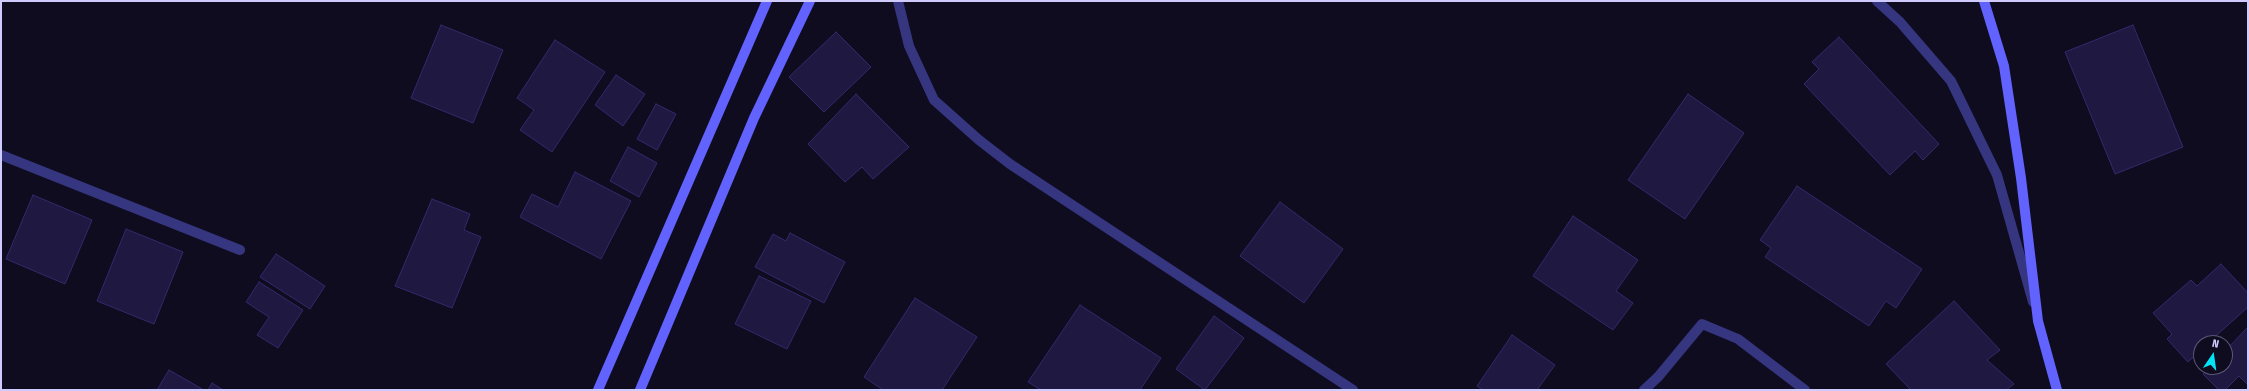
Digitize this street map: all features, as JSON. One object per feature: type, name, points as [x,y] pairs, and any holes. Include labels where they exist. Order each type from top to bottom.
[{"type":"main road","points":[[598,390],[767,1]]},
{"type":"main road","points":[[640,390],[754,118],[810,1]]},
{"type":"main road","points":[[1984,1],[2004,66],[2021,178],[2038,321],[2057,390]]},
{"type":"street","points":[[898,1],[909,46],[934,100],[979,140],[1010,164],[1353,390]]},
{"type":"street","points":[[1877,1],[1900,22],[1951,81],[1997,175],[2038,321]]},
{"type":"street","points":[[1,155],[240,250]]},
{"type":"street","points":[[1644,390],[1658,377],[1702,324],[1738,339],[1805,390]]},
{"type":"building","points":[[441,25],[503,50],[473,123],[411,98]]},
{"type":"building","points":[[2133,25],[2183,147],[2115,174],[2065,52]]},
{"type":"building","points":[[836,32],[871,67],[824,112],[789,77]]},
{"type":"building","points":[[1839,37],[1939,144],[1923,160],[1915,151],[1890,175],[1804,84],[1819,69],[1812,62]]},
{"type":"building","points":[[555,40],[605,72],[552,152],[520,130],[534,110],[517,98]]},
{"type":"building","points":[[616,75],[645,94],[623,126],[595,105]]},
{"type":"building","points":[[856,94],[909,147],[873,179],[862,167],[845,182],[808,144]]},
{"type":"building","points":[[1688,94],[1744,133],[1685,219],[1628,180]]},
{"type":"building","points":[[656,104],[676,114],[657,150],[637,139]]},
{"type":"building","points":[[628,147],[657,163],[639,197],[610,181]]},
{"type":"building","points":[[575,172],[631,201],[601,259],[520,217],[532,194],[558,207]]},
{"type":"building","points":[[1797,186],[1922,269],[1896,308],[1886,301],[1869,326],[1765,257],[1771,248],[1760,240]]},
{"type":"building","points":[[33,195],[92,220],[65,284],[6,259]]},
{"type":"building","points":[[432,199],[470,214],[464,230],[481,237],[452,308],[395,286]]},
{"type":"building","points":[[1280,202],[1343,249],[1304,303],[1240,256]]},
{"type":"building","points":[[1573,216],[1638,260],[1616,291],[1633,303],[1613,330],[1533,276]]},
{"type":"building","points":[[126,229],[183,252],[154,324],[97,301]]},
{"type":"building","points":[[790,233],[845,262],[824,303],[755,267],[773,234],[786,241]]},
{"type":"building","points":[[276,254],[325,286],[310,309],[260,277]]},
{"type":"building","points":[[2221,264],[2248,293],[2248,307],[2217,335],[2193,335],[2193,357],[2188,362],[2167,339],[2172,334],[2153,313],[2191,280],[2197,286]]},
{"type":"building","points":[[759,276],[811,301],[787,349],[735,324]]},
{"type":"building","points":[[259,282],[303,310],[278,348],[257,335],[269,317],[246,302]]},
{"type":"building","points":[[915,298],[977,337],[942,390],[883,390],[864,377]]},
{"type":"building","points":[[1954,301],[2000,350],[1987,360],[2014,384],[2006,390],[1911,390],[1886,364]]},
{"type":"building","points":[[1080,305],[1161,358],[1140,390],[1041,390],[1028,382]]},
{"type":"building","points":[[1214,316],[1244,338],[1205,390],[1176,369]]},
{"type":"building","points":[[2248,327],[2248,385],[2239,376],[2225,390],[2219,390],[2204,375],[2233,375],[2233,343]]},
{"type":"building","points":[[1512,335],[1555,365],[1537,390],[1483,390],[1477,386]]},
{"type":"building","points":[[169,370],[204,390],[157,390]]},
{"type":"building","points":[[212,383],[223,390],[208,390]]}]
